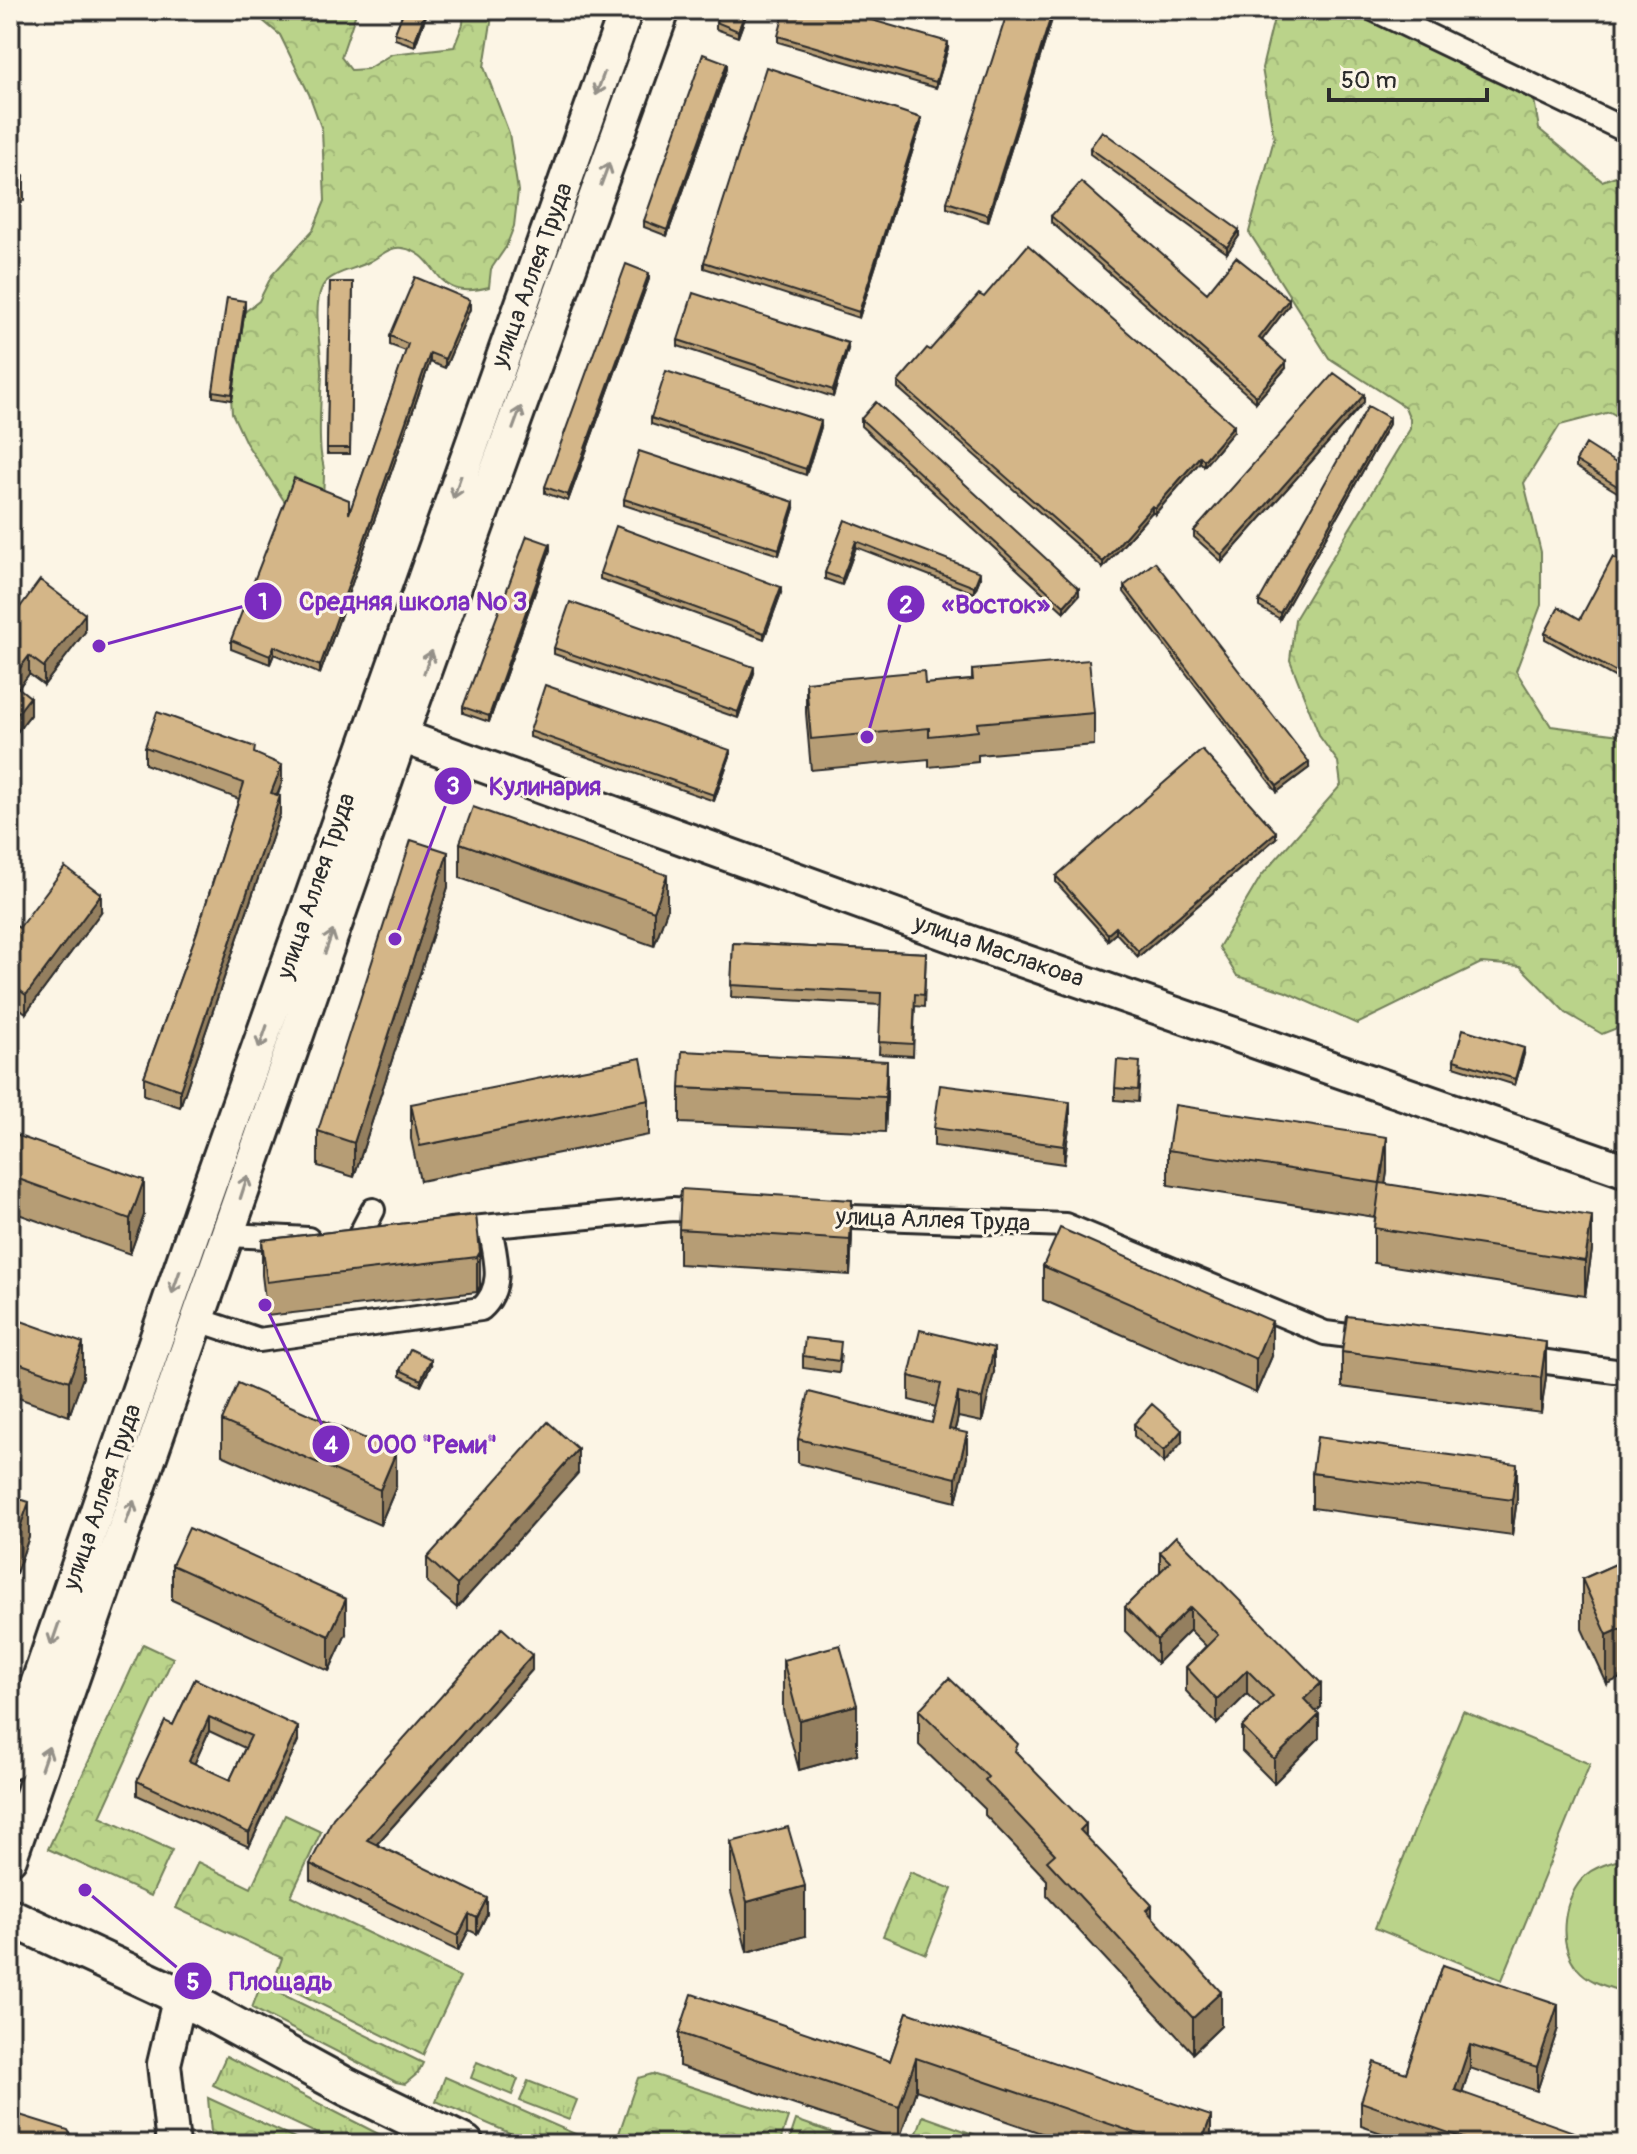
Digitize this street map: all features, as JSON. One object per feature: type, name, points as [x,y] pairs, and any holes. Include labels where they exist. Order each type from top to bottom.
[{"type":"main road","points":[[10,1917],[180,1996],[347,2087],[465,2144]]},
{"type":"street","name":"улица Аллея Труда","points":[[10,1858],[228,1235],[387,731],[626,10]]},
{"type":"street","name":"улица Аллея Труда","points":[[10,1763],[200,1212],[663,10]]},
{"type":"street","points":[[1375,10],[1627,131]]},
{"type":"street","name":"улица Маслакова","points":[[387,731],[972,943],[1627,1171]]},
{"type":"street","points":[[432,1231],[673,1209],[736,1212]]},
{"type":"street","points":[[344,1237],[373,1210]]},
{"type":"street","name":"улица Аллея Труда","points":[[799,1215],[1065,1225],[1325,1333],[1401,1343]]},
{"type":"street","points":[[199,1320],[259,1340],[481,1309],[491,1300],[497,1286],[490,1227]]},
{"type":"street","points":[[228,1235],[298,1240],[389,1235]]},
{"type":"street","points":[[1493,1355],[1615,1371]]},
{"type":"street","points":[[173,2144],[164,2064],[180,1996]]},
{"type":"green space","points":[[250,10],[357,10],[341,57],[351,70],[367,69],[392,54],[454,47],[463,24],[464,10],[493,10],[484,67],[509,133],[518,191],[514,226],[506,247],[491,269],[489,287],[470,290],[456,288],[438,276],[415,252],[402,248],[389,250],[325,283],[317,313],[322,374],[322,509],[285,502],[246,443],[232,413],[228,350],[238,317],[259,301],[272,275],[313,230],[325,201],[322,130],[309,94],[280,35]]},
{"type":"green space","points":[[1276,10],[1352,10],[1532,87],[1539,129],[1602,181],[1627,172],[1627,422],[1610,412],[1560,425],[1524,483],[1541,552],[1541,605],[1516,671],[1551,726],[1627,736],[1627,1024],[1602,1034],[1566,1013],[1520,966],[1481,963],[1357,1024],[1286,992],[1237,976],[1219,947],[1261,876],[1341,785],[1338,762],[1320,737],[1290,660],[1295,619],[1410,429],[1405,407],[1329,358],[1249,232],[1274,139],[1262,68]]},
{"type":"green space","points":[[143,1644],[173,1658],[100,1817],[172,1850],[151,1896],[48,1849]]},
{"type":"green space","points":[[1463,1711],[1590,1764],[1502,1980],[1375,1928]]},
{"type":"green space","points":[[285,1815],[321,1832],[291,1896],[460,1977],[423,2055],[274,1981],[282,1958],[176,1908],[198,1862],[251,1888]]},
{"type":"green space","points":[[1616,1861],[1627,1863],[1627,1993],[1600,1984],[1582,1973],[1570,1957],[1565,1933],[1568,1907],[1579,1883],[1594,1869]]},
{"type":"green space","points":[[910,1872],[952,1889],[926,1954],[883,1936]]},
{"type":"green space","points":[[261,1984],[423,2063],[418,2073],[405,2084],[396,2082],[252,2008]]},
{"type":"green space","points":[[226,2056],[398,2144],[339,2144],[213,2085]]},
{"type":"green space","points":[[477,2062],[518,2079],[512,2095],[471,2078]]},
{"type":"green space","points":[[652,2074],[788,2118],[779,2144],[618,2144],[617,2139],[638,2078]]},
{"type":"green space","points":[[445,2077],[591,2141],[587,2144],[535,2144],[436,2101]]},
{"type":"green space","points":[[528,2081],[577,2100],[569,2120],[520,2101]]},
{"type":"green space","points":[[208,2098],[297,2139],[309,2144],[212,2144]]},
{"type":"green space","points":[[923,2116],[1001,2144],[913,2144]]},
{"type":"green space","points":[[796,2120],[864,2144],[788,2144]]},
{"type":"building","points":[[404,10],[426,10],[415,40],[395,33]]},
{"type":"building","points":[[721,10],[746,10],[738,31],[716,22]]},
{"type":"building","points":[[785,10],[837,10],[948,42],[936,82],[778,36]]},
{"type":"building","points":[[1008,10],[1053,10],[988,215],[947,202]]},
{"type":"building","points":[[703,54],[727,63],[667,230],[644,221]]},
{"type":"building","points":[[766,67],[921,118],[859,312],[704,262]]},
{"type":"building","points":[[1102,131],[1239,230],[1227,247],[1090,148]]},
{"type":"building","points":[[10,162],[24,176],[10,189]]},
{"type":"building","points":[[1081,182],[1207,293],[1236,257],[1289,299],[1259,338],[1286,362],[1256,396],[1051,216]]},
{"type":"building","points":[[1028,245],[1234,425],[1204,460],[1200,456],[1155,508],[1152,506],[1103,562],[898,382],[979,294],[984,297]]},
{"type":"building","points":[[626,264],[649,273],[568,495],[545,487]]},
{"type":"building","points":[[415,277],[470,300],[445,359],[430,353],[320,666],[274,646],[270,656],[231,640],[294,478],[349,500],[349,514],[408,344],[390,336]]},
{"type":"building","points":[[330,282],[353,282],[350,448],[327,448]]},
{"type":"building","points":[[693,293],[848,343],[833,390],[678,340]]},
{"type":"building","points":[[227,298],[245,301],[232,394],[213,391]]},
{"type":"building","points":[[666,371],[821,421],[806,469],[651,418]]},
{"type":"building","points":[[1334,373],[1364,395],[1222,555],[1194,531]]},
{"type":"building","points":[[876,402],[1079,589],[1064,606],[861,419]]},
{"type":"building","points":[[1368,406],[1389,418],[1280,613],[1259,601]]},
{"type":"building","points":[[1586,444],[1627,470],[1627,492],[1576,461]]},
{"type":"building","points":[[639,451],[794,502],[779,549],[624,499]]},
{"type":"building","points":[[845,520],[980,572],[974,587],[856,541],[842,579],[825,573]]},
{"type":"building","points":[[616,526],[781,587],[764,633],[600,573]]},
{"type":"building","points":[[527,536],[550,544],[489,716],[463,707]]},
{"type":"building","points":[[1613,557],[1627,565],[1627,678],[1545,633],[1559,607],[1580,619]]},
{"type":"building","points":[[1155,562],[1309,762],[1277,786],[1124,586]]},
{"type":"building","points":[[40,580],[85,614],[44,667],[29,656],[10,681],[10,651],[19,639],[10,632],[10,621]]},
{"type":"building","points":[[570,602],[754,667],[738,712],[554,648]]},
{"type":"building","points":[[1089,660],[1094,713],[977,723],[978,731],[929,736],[929,728],[811,739],[806,682],[924,671],[925,684],[973,680],[972,670]]},
{"type":"building","points":[[10,681],[30,697],[10,723]]},
{"type":"building","points":[[545,685],[730,750],[714,795],[530,731]]},
{"type":"building","points":[[157,712],[255,747],[254,753],[282,765],[271,793],[280,796],[180,1090],[144,1077],[197,932],[244,783],[145,747]]},
{"type":"building","points":[[1202,750],[1276,832],[1138,951],[1116,927],[1108,934],[1056,876]]},
{"type":"building","points":[[473,807],[667,875],[654,911],[460,843]]},
{"type":"building","points":[[411,840],[448,852],[354,1143],[318,1131]]},
{"type":"building","points":[[65,867],[101,894],[26,995],[10,983],[10,922],[19,928]]},
{"type":"building","points":[[733,943],[926,953],[924,995],[915,994],[913,1044],[879,1042],[881,993],[731,985]]},
{"type":"building","points":[[1463,1029],[1524,1048],[1515,1079],[1454,1060]]},
{"type":"building","points":[[682,1051],[887,1061],[885,1097],[680,1088]]},
{"type":"building","points":[[641,1058],[649,1100],[420,1146],[411,1104]]},
{"type":"building","points":[[1117,1060],[1140,1062],[1138,1090],[1115,1088]]},
{"type":"building","points":[[940,1085],[1070,1102],[1064,1146],[934,1128]]},
{"type":"building","points":[[1175,1105],[1387,1137],[1380,1183],[1168,1150]]},
{"type":"building","points":[[10,1133],[144,1180],[130,1219],[10,1176]]},
{"type":"building","points":[[1380,1183],[1592,1216],[1585,1261],[1374,1228]]},
{"type":"building","points":[[681,1189],[852,1200],[850,1240],[679,1229]]},
{"type":"building","points":[[476,1215],[480,1252],[477,1257],[267,1282],[262,1240]]},
{"type":"building","points":[[1060,1228],[1272,1321],[1256,1359],[1043,1266]]},
{"type":"building","points":[[1347,1316],[1546,1342],[1541,1378],[1342,1352]]},
{"type":"building","points":[[10,1317],[83,1343],[69,1381],[10,1360]]},
{"type":"building","points":[[920,1330],[994,1348],[982,1399],[958,1393],[949,1429],[967,1433],[956,1478],[798,1439],[809,1392],[932,1423],[941,1384],[909,1376]]},
{"type":"building","points":[[805,1338],[841,1342],[839,1361],[803,1356]]},
{"type":"building","points":[[410,1349],[431,1359],[421,1380],[400,1370]]},
{"type":"building","points":[[238,1383],[396,1452],[380,1490],[222,1421]]},
{"type":"building","points":[[1152,1404],[1182,1430],[1164,1451],[1134,1424]]},
{"type":"building","points":[[548,1422],[578,1449],[457,1585],[427,1558]]},
{"type":"building","points":[[1317,1437],[1517,1464],[1512,1500],[1312,1473]]},
{"type":"building","points":[[10,1496],[29,1502],[15,1541],[10,1540]]},
{"type":"building","points":[[189,1528],[346,1599],[329,1636],[172,1565]]},
{"type":"building","points":[[1176,1536],[1321,1683],[1304,1699],[1319,1715],[1274,1759],[1242,1727],[1273,1696],[1247,1670],[1217,1700],[1186,1667],[1218,1635],[1190,1607],[1157,1640],[1125,1607],[1170,1562],[1160,1552]]},
{"type":"building","points":[[1627,1559],[1627,1626],[1607,1635],[1582,1579]]},
{"type":"building","points":[[502,1628],[532,1655],[367,1840],[487,1898],[477,1918],[469,1914],[458,1936],[310,1864],[333,1818]]},
{"type":"building","points":[[840,1645],[857,1705],[799,1720],[783,1660]]},
{"type":"building","points":[[949,1678],[1018,1744],[1015,1751],[1086,1824],[1080,1830],[1152,1905],[1146,1910],[1221,1992],[1193,2018],[1047,1861],[1055,1854],[985,1780],[988,1777],[919,1710]]},
{"type":"building","points":[[195,1679],[298,1727],[249,1833],[137,1781],[165,1721],[173,1725]],"holes":[[[209,1717],[251,1736],[230,1780],[189,1761]]]},
{"type":"building","points":[[788,1827],[805,1886],[747,1902],[731,1842]]},
{"type":"building","points":[[1443,1965],[1558,2004],[1537,2067],[1470,2045],[1455,2090],[1585,2136],[1582,2144],[1480,2144],[1361,2102],[1374,2062],[1406,2073]]},
{"type":"building","points":[[692,1994],[890,2061],[907,2012],[1211,2116],[1201,2144],[1168,2144],[916,2058],[899,2107],[679,2033]]},
{"type":"building","points":[[10,2112],[68,2130],[76,2144],[10,2144]]},
{"type":"building","points":[[120,2138],[122,2144],[102,2144]]},
{"type":"place","name":"Средняя школа № 3","points":[[99,646]]},
{"type":"place","name":"«Восток»","points":[[867,737]]},
{"type":"place","name":"Кулинария","points":[[395,939]]},
{"type":"place","name":"ООО \"Реми\"","points":[[265,1305]]},
{"type":"place","name":"Площадь","points":[[85,1890]]}]
